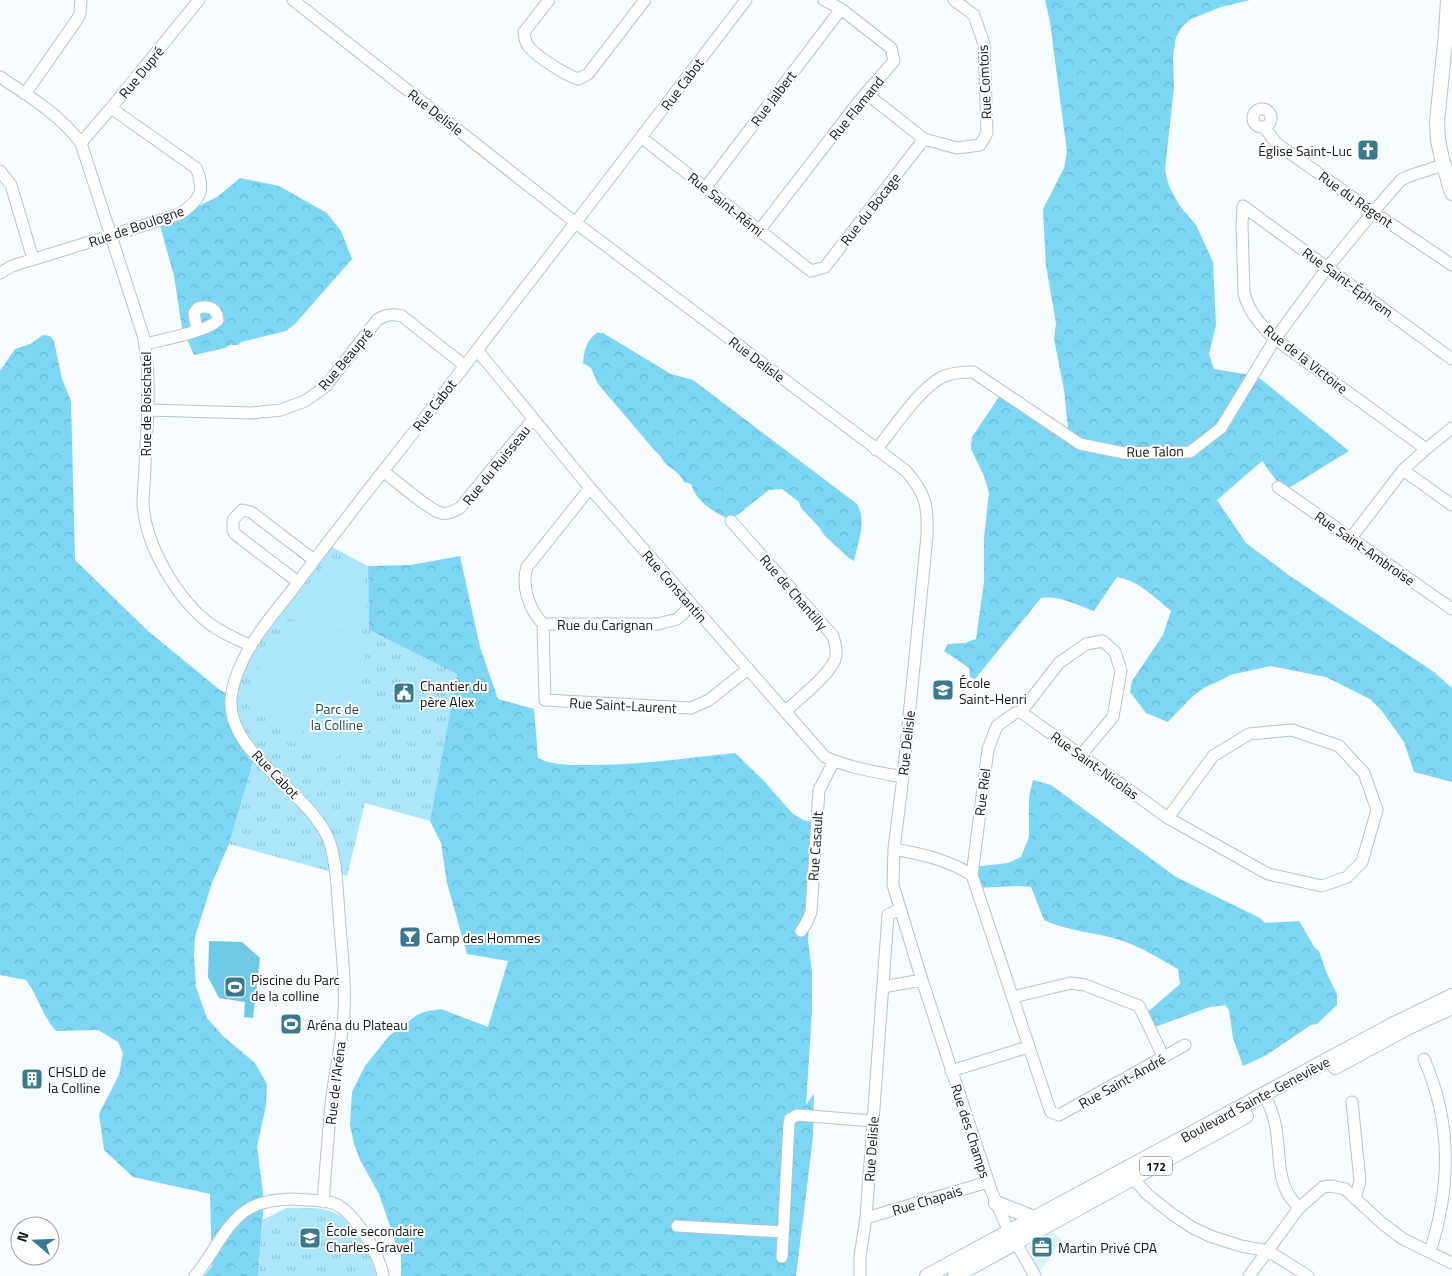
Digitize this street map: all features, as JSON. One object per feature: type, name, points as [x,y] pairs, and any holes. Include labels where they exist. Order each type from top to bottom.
[{"type":"main road","points":[[1448,0],[1437,122],[1443,165],[1452,193]]},
{"type":"main road","name":"Boulevard Sainte-Geneviève","points":[[955,1276],[1012,1238],[1034,1218],[1407,1017],[1452,996]]},
{"type":"main road","name":"Boulevard Sainte-Geneviève","points":[[927,1276],[1012,1238],[1133,1178],[1407,1028],[1452,1007]]},
{"type":"main road","points":[[996,1203],[1034,1218]]},
{"type":"street","points":[[25,94],[76,21],[80,14],[81,0]]},
{"type":"street","name":"Rue Dupré","points":[[81,143],[199,0]]},
{"type":"street","name":"Rue Delisle","points":[[293,0],[576,222],[906,471],[920,489],[927,506],[927,536],[893,864]]},
{"type":"street","points":[[549,0],[524,32],[528,46],[550,64],[570,77],[578,79],[588,74],[645,0]]},
{"type":"street","name":"Rue Cabot","points":[[316,819],[297,796],[280,782],[256,757],[232,715],[232,696],[237,677],[251,646],[314,560],[746,0]]},
{"type":"street","name":"Rue Flamand","points":[[759,231],[860,100],[894,61],[891,48],[841,9],[824,0]]},
{"type":"street","name":"Rue Comtois","points":[[924,139],[957,148],[980,145],[987,134],[984,44],[974,15],[954,0]]},
{"type":"street","name":"Rue Jalbert","points":[[706,187],[841,9]]},
{"type":"street","name":"Rue de Boischatel","points":[[0,77],[59,118],[81,143],[144,344],[148,369],[148,410],[143,504],[155,551],[178,591],[197,613],[224,633],[251,646]]},
{"type":"street","points":[[867,94],[924,139]]},
{"type":"street","name":"Rue de Boulogne","points":[[0,272],[5,268],[180,214],[191,207],[198,199],[201,190],[201,180],[196,168],[111,108]]},
{"type":"street","name":"Rue du Régent","points":[[1264,128],[1276,143],[1452,265]]},
{"type":"street","name":"Rue Saint-Rémi","points":[[641,138],[811,271]]},
{"type":"street","name":"Rue du Bocage","points":[[811,271],[825,267],[924,139]]},
{"type":"street","name":"Rue Talon","points":[[876,450],[924,391],[944,376],[973,372],[1080,444],[1124,453],[1190,452],[1221,428],[1275,338],[1328,267],[1373,212],[1402,180],[1443,165]]},
{"type":"street","points":[[0,171],[11,185],[33,259]]},
{"type":"street","name":"Rue Saint-Éphrem","points":[[1243,206],[1452,359]]},
{"type":"street","name":"Rue de la Victoire","points":[[1243,206],[1244,293],[1246,302],[1258,321],[1275,338],[1426,448]]},
{"type":"street","name":"Rue Beaupré","points":[[148,410],[252,413],[281,410],[305,401],[325,387],[377,320],[386,315],[393,314],[402,316],[465,366]]},
{"type":"street","points":[[144,344],[197,330]]},
{"type":"street","name":"Rue Constantin","points":[[476,350],[532,420],[691,606],[825,757],[862,770],[903,777]]},
{"type":"street","name":"Rue du Ruisseau","points":[[383,471],[432,508],[442,514],[450,513],[460,508],[532,420]]},
{"type":"street","points":[[1351,538],[1402,470],[1426,448],[1450,433]]},
{"type":"street","points":[[1402,470],[1452,506]]},
{"type":"street","name":"Rue Saint-Ambroise","points":[[1278,487],[1452,609]]},
{"type":"street","points":[[543,624],[535,616],[529,603],[526,571],[530,563],[590,488]]},
{"type":"street","points":[[298,582],[235,534],[233,520],[242,510],[251,512],[314,560]]},
{"type":"street","name":"Rue de Chantilly","points":[[731,520],[833,636],[836,645],[836,656],[825,674],[785,712]]},
{"type":"street","name":"Rue du Carignan","points":[[543,624],[658,624],[677,619],[691,606]]},
{"type":"street","name":"Rue Saint-Laurent","points":[[543,624],[545,700],[691,708],[709,700],[748,669]]},
{"type":"street","name":"Rue Riel","points":[[1058,1115],[1051,1112],[1049,1108],[972,875],[988,749],[997,726],[1004,720],[1021,712],[1059,663],[1086,644],[1103,641],[1115,652],[1122,671],[1113,717],[1081,754]]},
{"type":"street","name":"Rue Saint-Nicolas","points":[[1021,712],[1168,818],[1268,874],[1322,886],[1347,877],[1362,862],[1377,810],[1364,773],[1339,746],[1292,730],[1249,734],[1213,756],[1168,818]]},
{"type":"street","name":"Rue Casault","points":[[801,931],[811,912],[819,790],[834,761]]},
{"type":"street","name":"Rue de l'Aréna","points":[[316,819],[324,829],[331,845],[339,891],[344,989],[344,1010],[332,1099],[323,1202]]},
{"type":"street","points":[[894,849],[933,857],[961,868],[972,875]]},
{"type":"street","name":"Rue des Champs","points":[[893,864],[894,885],[900,909],[988,1182],[1012,1238],[1035,1276]]},
{"type":"street","name":"Rue Delisle","points":[[860,1276],[860,1256],[866,1218],[888,915],[900,909]]},
{"type":"street","points":[[883,987],[922,980]]},
{"type":"street","points":[[1013,997],[1071,983],[1085,985],[1139,1006],[1164,1058]]},
{"type":"street","name":"Rue Saint-André","points":[[1058,1115],[1185,1045]]},
{"type":"street","points":[[951,1071],[1028,1047]]},
{"type":"street","points":[[1424,1059],[1434,1084],[1442,1116],[1450,1165],[1444,1202],[1430,1252]]},
{"type":"street","points":[[1352,1102],[1360,1181],[1355,1199]]},
{"type":"street","points":[[1268,1103],[1275,1121],[1280,1165],[1285,1185],[1288,1193],[1299,1208]]},
{"type":"street","points":[[782,1257],[790,1119],[797,1115],[873,1121]]},
{"type":"street","points":[[1133,1178],[1147,1194],[1193,1228],[1210,1236],[1241,1246],[1268,1251],[1308,1276]]},
{"type":"street","name":"Rue Chapais","points":[[866,1218],[988,1182]]},
{"type":"street","points":[[1249,1276],[1299,1208],[1323,1187],[1331,1186],[1345,1189],[1383,1224],[1403,1239],[1452,1263]]},
{"type":"street","points":[[196,1276],[230,1225],[250,1208],[264,1202],[288,1199],[329,1202],[344,1211],[367,1236],[377,1256],[383,1276]]},
{"type":"street","points":[[677,1226],[783,1232]]},
{"type":"shaded area","name":"Piscine du Parc de la colline","points":[[209,941],[242,942],[260,958],[253,1018],[244,1017],[245,1002],[219,998],[208,977]]},
{"type":"shaded area","points":[[1052,1231],[1062,1240],[1040,1272],[1029,1249],[1033,1242]]},
{"type":"green space","points":[[1045,0],[1250,0],[1221,7],[1191,19],[1182,27],[1176,37],[1173,57],[1174,87],[1165,170],[1169,186],[1179,205],[1196,225],[1213,262],[1216,325],[1209,354],[1214,369],[1257,376],[1349,451],[1284,491],[1262,461],[1217,500],[1246,543],[1290,576],[1434,672],[1452,688],[1452,782],[1414,772],[1404,742],[1382,711],[1370,699],[1326,677],[1271,666],[1230,675],[1205,688],[1192,697],[1168,722],[1146,713],[1130,692],[1132,681],[1163,635],[1171,611],[1146,590],[1125,579],[1117,577],[1094,611],[1061,599],[1041,598],[975,679],[970,677],[969,668],[944,651],[948,644],[965,643],[976,639],[984,582],[984,537],[989,493],[984,476],[971,449],[972,437],[1003,391],[1065,430],[1068,428],[1064,390],[1054,339],[1056,323],[1046,266],[1043,209],[1064,168],[1067,152],[1050,22]]},
{"type":"green space","points":[[240,178],[279,186],[327,213],[341,231],[352,259],[295,324],[286,331],[194,355],[182,328],[174,276],[159,222],[180,215],[217,197]]},
{"type":"green space","points":[[597,333],[603,333],[671,374],[693,380],[857,504],[862,524],[854,561],[825,536],[801,508],[799,502],[782,489],[769,490],[731,520],[707,506],[697,496],[691,484],[684,482],[664,462],[598,384],[591,368],[583,363],[586,346]]},
{"type":"green space","points":[[43,335],[50,336],[54,341],[62,379],[71,401],[75,560],[148,631],[220,690],[232,696],[232,715],[255,755],[229,844],[212,883],[195,937],[194,955],[196,987],[207,1018],[223,1036],[255,1063],[267,1084],[266,1106],[257,1146],[264,1201],[258,1276],[204,1276],[212,1266],[210,1194],[133,1177],[104,1150],[99,1114],[119,1075],[123,1053],[118,1042],[98,1030],[56,1031],[26,980],[0,975],[0,371],[15,349],[30,344]]},
{"type":"green space","name":"Parc de la Colline","points":[[326,544],[368,566],[369,630],[457,674],[430,821],[365,803],[347,876],[229,844],[255,755],[232,715],[232,696],[251,646]]},
{"type":"green space","points":[[460,556],[480,647],[498,699],[534,709],[538,758],[563,764],[608,765],[735,753],[763,780],[792,813],[803,820],[817,823],[808,940],[812,972],[812,1011],[806,1105],[814,1093],[813,1137],[796,1276],[401,1276],[401,1251],[397,1247],[379,1194],[360,1160],[354,1144],[350,1125],[352,1092],[365,1066],[389,1036],[417,1015],[441,1009],[488,1027],[508,961],[467,954],[447,883],[441,843],[430,821],[457,674],[369,630],[368,566],[411,565]]},
{"type":"green space","points":[[331,557],[363,574],[368,623],[355,633],[281,617]]},
{"type":"green space","points":[[298,622],[370,637],[355,691],[374,697],[366,739],[332,760],[294,723],[251,708],[245,702],[244,697],[248,686],[283,630]]},
{"type":"green space","points":[[1033,780],[1051,785],[1176,877],[1260,918],[1265,923],[1299,921],[1315,948],[1319,951],[1327,974],[1337,994],[1337,1005],[1317,1024],[1311,1025],[1265,1056],[1243,1066],[1233,1038],[1229,1010],[1225,1005],[1210,1007],[1149,1029],[1143,1016],[1180,984],[1178,969],[1144,950],[1123,941],[1063,927],[1044,920],[1031,887],[977,888],[974,867],[1008,863],[1021,857],[1029,837],[1029,797]]},
{"type":"green space","name":"École secondaire Charles-Gravel","points":[[286,1208],[312,1208],[331,1211],[343,1218],[362,1241],[377,1276],[258,1276],[263,1220]]},
{"type":"place","name":"Église Saint-Luc","points":[[1368,150]]},
{"type":"place","name":"École Saint-Henri","points":[[943,690]]},
{"type":"place","name":"Chantier du père Alex","points":[[404,693]]},
{"type":"place","name":"Camp des Hommes","points":[[410,937]]},
{"type":"place","name":"Piscine du Parc de la colline","points":[[235,987]]},
{"type":"place","name":"Aréna du Plateau","points":[[291,1024]]},
{"type":"place","name":"CHSLD de la Colline","points":[[32,1079]]},
{"type":"place","name":"École secondaire Charles-Gravel","points":[[310,1238]]},
{"type":"place","name":"Martin Privé CPA","points":[[1042,1247]]}]
